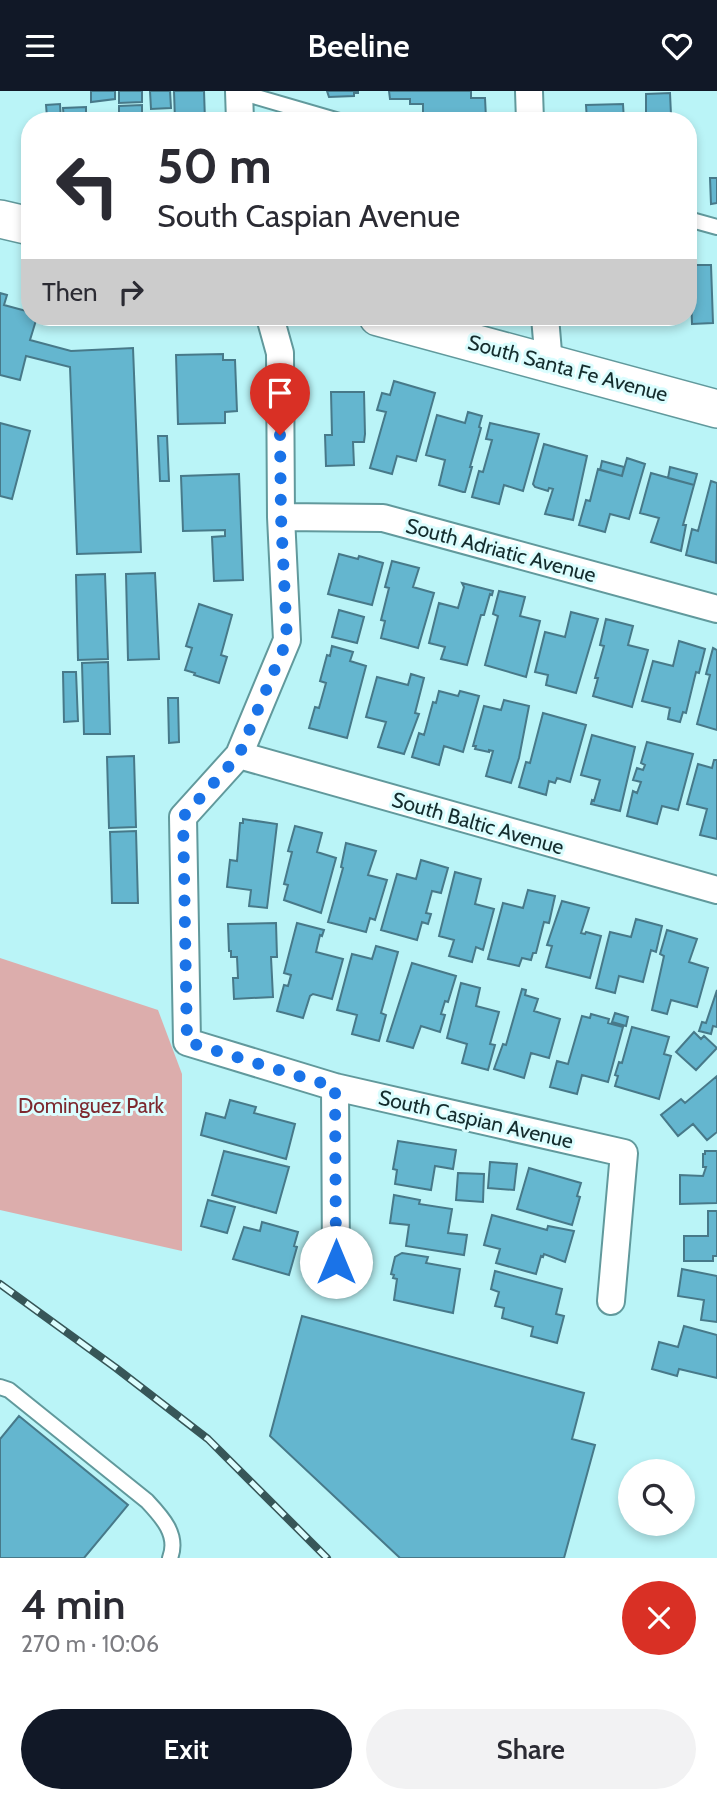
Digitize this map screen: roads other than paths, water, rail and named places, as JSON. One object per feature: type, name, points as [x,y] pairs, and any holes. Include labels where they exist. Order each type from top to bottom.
[{"type":"main road","points":[[0,219],[21,224]]},
{"type":"main road","name":"South Santa Fe Avenue","points":[[411,326],[717,409]]},
{"type":"street","points":[[238,91],[239,112]]},
{"type":"street","points":[[529,91],[530,112]]},
{"type":"street","points":[[239,755],[287,640],[281,517],[280,353],[272,326]]},
{"type":"street","points":[[546,326],[549,363]]},
{"type":"street","name":"South Adriatic Avenue","points":[[281,517],[383,518],[717,609]]},
{"type":"street","name":"South Baltic Avenue","points":[[239,755],[717,890]]},
{"type":"street","name":"South Caspian Avenue","points":[[239,755],[183,817],[187,1042],[335,1087],[624,1153],[611,1301]]},
{"type":"street","points":[[335,1087],[336,1262]]},
{"type":"lane","points":[[238,91],[309,112]]},
{"type":"lane","points":[[697,221],[717,227]]},
{"type":"lane","points":[[0,1387],[9,1390],[147,1501],[161,1516],[171,1534],[170,1558]]},
{"type":"railway","points":[[0,1284],[208,1439],[327,1558]]},
{"type":"park label","name":"Dominguez Park","points":[[91,1105]]}]
